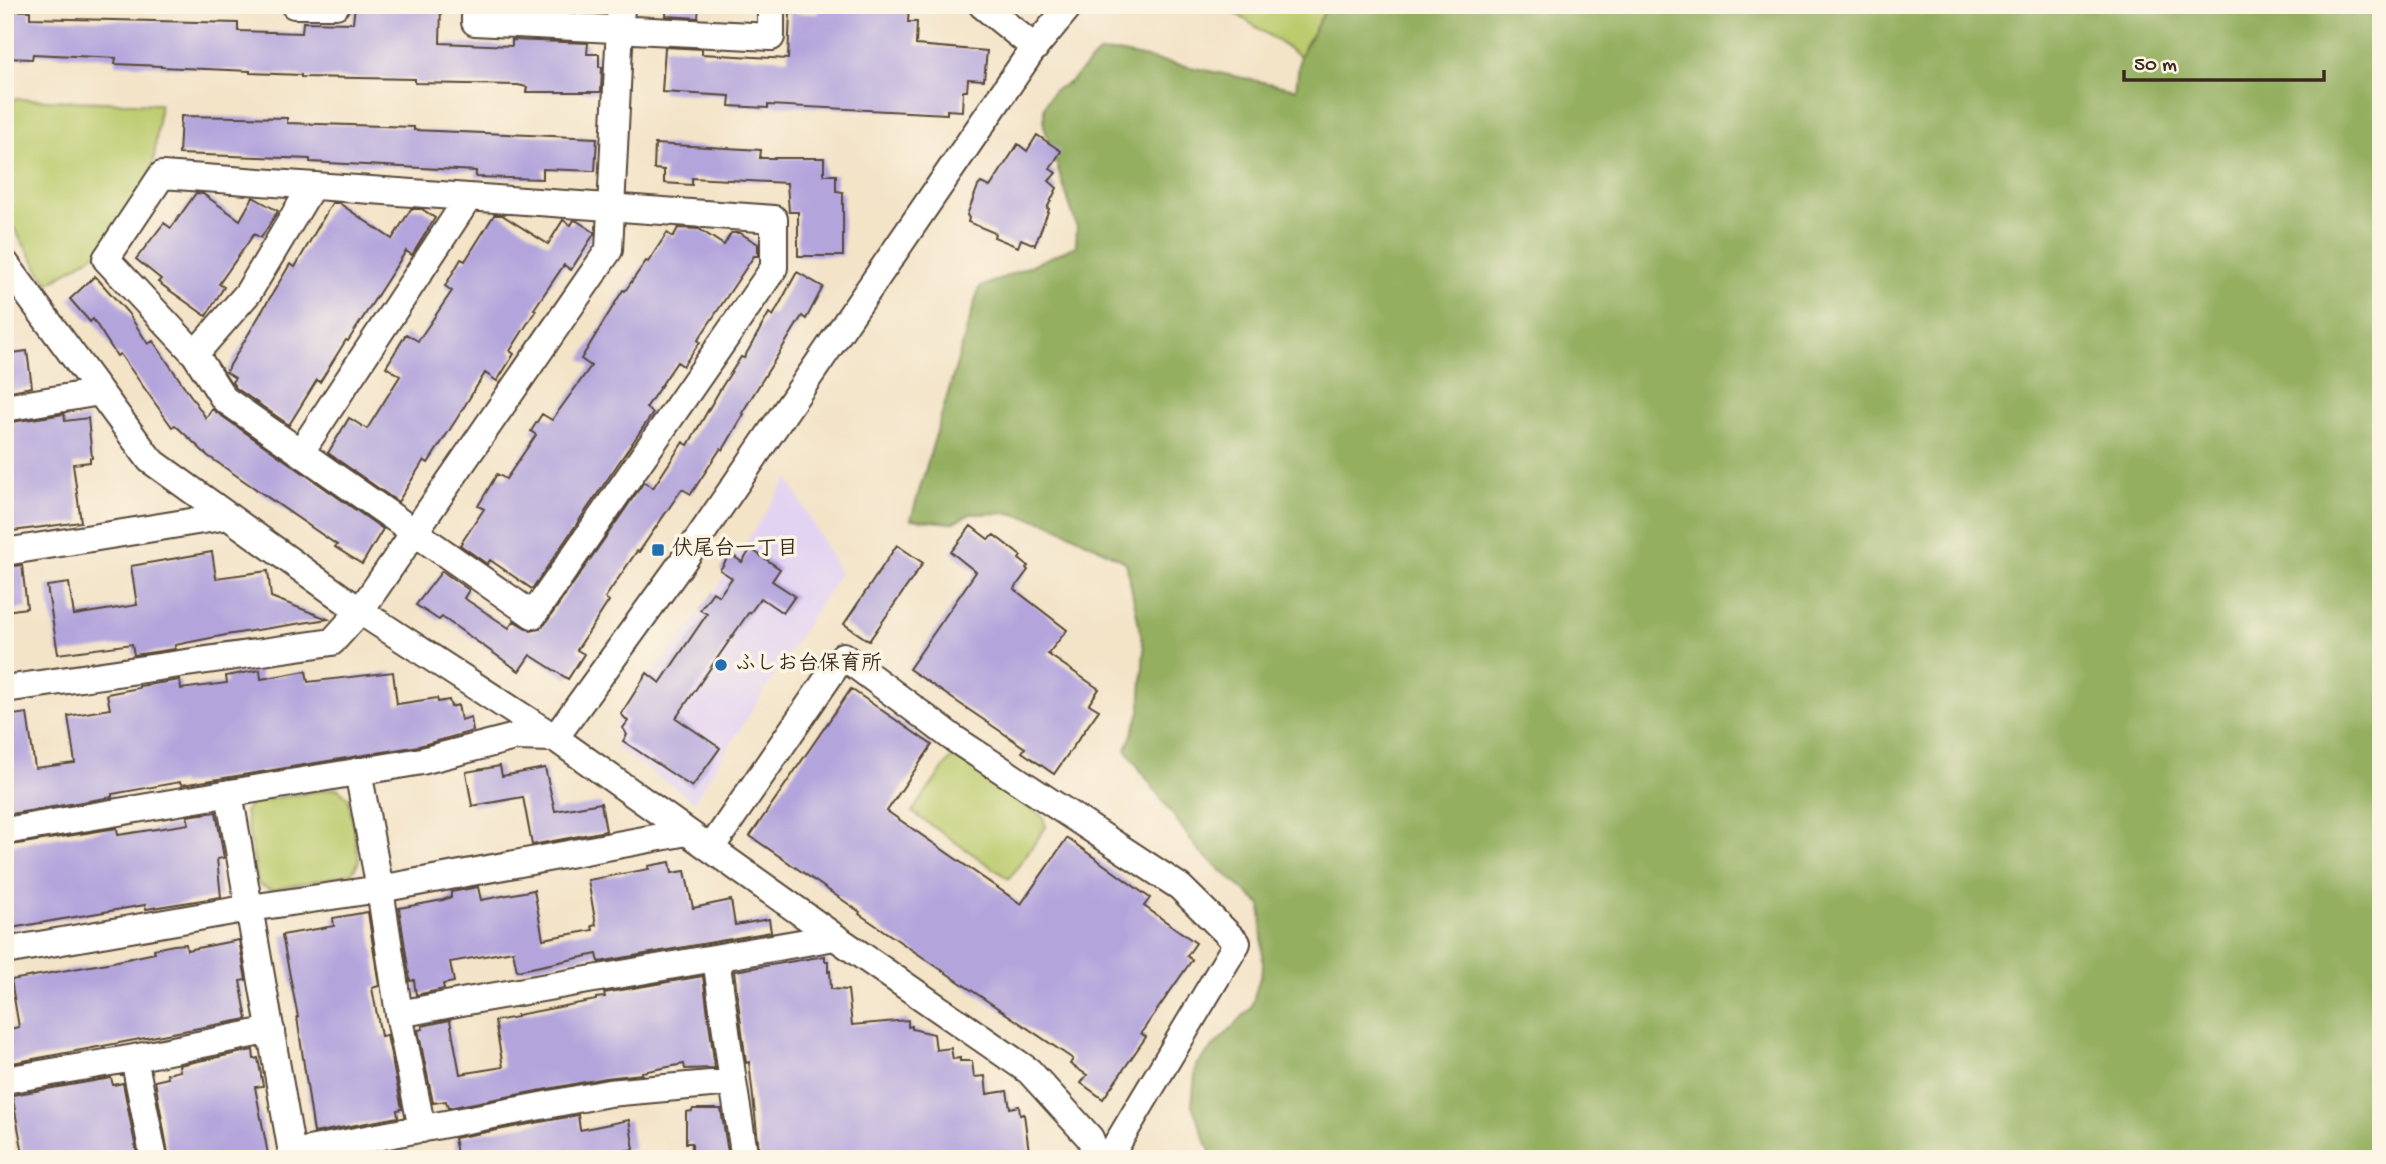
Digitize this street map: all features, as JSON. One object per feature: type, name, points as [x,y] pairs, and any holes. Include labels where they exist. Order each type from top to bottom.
[{"type":"street","points":[[294,5],[336,5]]},
{"type":"street","points":[[475,5],[475,22],[621,18],[771,37],[771,5]]},
{"type":"street","points":[[982,5],[1035,48]]},
{"type":"street","points":[[555,738],[681,564],[1035,48],[1070,5]]},
{"type":"street","points":[[5,689],[332,642],[360,611],[609,250],[621,18]]},
{"type":"street","points":[[162,175],[469,197],[774,219],[774,268],[533,615],[224,399],[195,354],[106,259],[162,175]]},
{"type":"street","points":[[195,354],[248,293],[312,186]]},
{"type":"street","points":[[300,453],[469,197]]},
{"type":"street","points":[[9,275],[150,460],[360,611],[555,738],[1029,1071],[1090,1138],[1098,1159]]},
{"type":"street","points":[[5,408],[100,392]]},
{"type":"street","points":[[5,552],[228,516]]},
{"type":"street","points":[[711,848],[843,656],[953,738],[1180,887],[1237,943],[1108,1159]]},
{"type":"street","points":[[5,831],[422,761],[514,737],[555,738]]},
{"type":"street","points":[[358,771],[399,1014],[422,1129]]},
{"type":"street","points":[[229,793],[293,1156],[610,1093],[733,1082]]},
{"type":"street","points":[[5,951],[250,908],[380,889],[687,832]]},
{"type":"street","points":[[399,1014],[835,937]]},
{"type":"street","points":[[716,958],[745,1159]]},
{"type":"street","points":[[5,1080],[134,1058],[271,1030]]},
{"type":"street","points":[[134,1058],[154,1159]]},
{"type":"shaded area","name":"ふしお台保育所","points":[[788,478],[840,573],[694,801],[616,748],[617,719],[703,610]]},
{"type":"green space","points":[[1223,5],[1328,5],[1300,56]]},
{"type":"green space","points":[[1328,5],[2381,5],[2381,1159],[1213,1159],[1192,1105],[1196,1065],[1251,1008],[1263,967],[1261,905],[1199,851],[1126,750],[1140,712],[1144,649],[1126,562],[1049,523],[1010,513],[970,514],[952,523],[911,519],[979,288],[1076,246],[1077,227],[1044,126],[1044,107],[1053,91],[1070,82],[1099,53],[1118,52],[1296,89],[1300,56]]},
{"type":"green space","points":[[16,99],[160,104],[154,159],[148,179],[98,252],[48,284],[5,214],[5,104]]},
{"type":"green space","points":[[962,755],[1043,817],[1046,827],[1009,879],[912,812],[951,758]]},
{"type":"green space","points":[[337,788],[348,797],[359,861],[352,873],[271,890],[258,884],[245,812],[253,802]]},
{"type":"building","points":[[355,5],[441,5],[440,43],[512,46],[512,40],[588,43],[587,54],[599,54],[599,67],[602,67],[601,92],[526,92],[527,87],[518,85],[415,83],[415,79],[301,77],[250,71],[115,64],[116,58],[33,54],[32,59],[5,58],[5,10],[30,11],[30,18],[238,23],[238,31],[302,33],[303,22],[353,23]]},
{"type":"building","points":[[513,5],[589,5],[589,12],[513,8]]},
{"type":"building","points":[[667,5],[699,5],[698,18],[666,16]]},
{"type":"building","points":[[819,5],[909,5],[908,22],[917,22],[916,45],[987,51],[984,80],[968,79],[967,91],[963,91],[962,111],[947,110],[947,114],[768,105],[768,108],[729,106],[730,96],[662,92],[665,47],[702,49],[702,54],[788,59],[790,13],[818,14]]},
{"type":"building","points":[[181,116],[287,118],[287,123],[414,127],[414,130],[597,138],[595,171],[543,169],[543,179],[476,177],[476,171],[310,162],[310,159],[179,154]]},
{"type":"building","points":[[1037,135],[1061,151],[1050,169],[1056,173],[1049,181],[1057,188],[1047,208],[1049,209],[1035,245],[1021,239],[1018,247],[994,237],[995,233],[968,222],[967,215],[978,186],[981,183],[990,187],[1018,144],[1027,151]]},
{"type":"building","points":[[655,144],[761,150],[760,158],[824,158],[824,175],[836,175],[836,191],[843,192],[843,256],[798,256],[798,212],[789,212],[787,183],[692,178],[692,185],[664,183],[664,170],[654,169]]},
{"type":"building","points":[[196,193],[203,194],[240,220],[253,197],[278,211],[261,238],[254,234],[219,284],[224,287],[206,316],[158,282],[161,279],[136,259],[164,223],[171,228]]},
{"type":"building","points":[[332,203],[339,203],[392,239],[411,209],[422,209],[435,218],[412,255],[406,251],[289,425],[236,388],[232,382],[235,378],[226,372],[290,264],[295,267]]},
{"type":"building","points":[[494,215],[502,215],[548,244],[563,220],[571,225],[574,220],[577,221],[594,234],[571,270],[564,265],[534,309],[536,310],[510,351],[514,354],[497,381],[485,373],[428,463],[424,460],[398,502],[328,453],[349,418],[367,429],[400,376],[386,367],[406,334],[418,341],[452,291],[445,286],[461,259],[465,261]]},
{"type":"building","points":[[678,228],[699,229],[724,245],[731,233],[740,233],[758,244],[758,256],[754,256],[683,366],[677,362],[646,408],[653,413],[532,589],[490,560],[487,564],[460,545],[484,509],[478,506],[497,474],[506,479],[536,435],[531,431],[542,414],[552,420],[591,366],[581,359],[623,290],[625,291],[646,261],[648,262],[667,233],[673,237]]},
{"type":"building","points":[[797,272],[823,287],[806,319],[802,316],[742,413],[744,414],[723,450],[721,448],[691,494],[682,489],[605,598],[609,601],[577,650],[584,654],[568,679],[530,655],[519,671],[442,617],[439,620],[416,605],[442,571],[469,590],[464,598],[509,628],[514,621],[531,631],[545,624],[644,482],[653,488],[683,442],[688,445],[721,388],[741,357],[744,358],[769,313],[773,316]]},
{"type":"building","points":[[95,276],[128,313],[148,344],[153,341],[206,418],[212,409],[383,529],[362,564],[208,456],[175,425],[172,427],[120,354],[117,356],[93,319],[90,322],[70,299]]},
{"type":"building","points":[[27,351],[32,387],[5,392],[5,354]]},
{"type":"building","points":[[64,414],[65,421],[88,418],[92,458],[90,462],[73,464],[81,522],[5,532],[5,423]]},
{"type":"building","points":[[971,526],[988,539],[994,535],[1021,556],[1019,559],[1028,566],[1028,570],[1014,589],[1067,630],[1048,654],[1099,689],[1089,704],[1099,710],[1054,774],[1022,752],[1025,748],[909,669],[976,572],[951,552]]},
{"type":"building","points":[[897,545],[923,563],[869,641],[844,624]]},
{"type":"building","points":[[751,549],[780,569],[772,581],[795,596],[783,613],[761,598],[676,718],[720,748],[692,787],[623,741],[627,735],[623,728],[628,721],[621,714],[647,673],[660,683],[707,614],[700,610],[713,592],[719,596],[732,578],[720,570],[730,554],[742,562]]},
{"type":"building","points":[[212,552],[216,578],[268,571],[271,597],[328,619],[226,635],[175,645],[175,649],[134,655],[132,644],[58,654],[47,586],[69,583],[74,615],[137,605],[131,566]]},
{"type":"building","points":[[22,565],[27,608],[5,611],[5,567]]},
{"type":"building","points":[[260,670],[261,679],[306,671],[308,682],[393,672],[397,704],[437,698],[438,702],[449,700],[451,707],[458,705],[461,720],[471,717],[473,731],[419,746],[182,785],[180,782],[112,794],[112,797],[5,815],[5,716],[27,713],[35,768],[75,763],[68,716],[110,709],[107,694],[180,680],[181,689],[227,683],[226,676]]},
{"type":"building","points":[[851,689],[932,745],[887,811],[1021,904],[1067,838],[1150,898],[1144,906],[1196,943],[1187,956],[1192,960],[1141,1033],[1146,1037],[1103,1099],[1081,1083],[1087,1075],[1070,1064],[1073,1059],[859,914],[860,912],[750,836]]},
{"type":"building","points":[[500,766],[502,776],[545,768],[555,811],[601,803],[606,831],[532,845],[523,797],[472,806],[466,772]]},
{"type":"building","points":[[216,812],[224,858],[217,859],[221,897],[146,909],[145,905],[5,929],[5,846],[117,828],[118,835],[189,824],[187,816]]},
{"type":"building","points":[[670,862],[672,873],[685,871],[693,908],[731,900],[735,925],[769,919],[771,932],[599,962],[597,954],[517,971],[513,951],[450,962],[454,982],[443,984],[444,989],[416,995],[414,980],[410,981],[399,908],[443,900],[451,897],[451,892],[478,887],[481,900],[534,890],[543,939],[593,930],[592,926],[596,925],[588,880],[649,869],[648,866]]},
{"type":"building","points":[[368,912],[379,986],[372,988],[381,1036],[387,1035],[402,1109],[397,1110],[398,1117],[314,1133],[298,1017],[282,935],[334,926],[333,918]]},
{"type":"building","points":[[239,940],[246,980],[240,981],[247,1019],[7,1064],[5,1030],[19,1027],[11,980],[155,953],[154,949],[174,945],[186,944],[187,950]]},
{"type":"building","points":[[825,956],[828,972],[830,971],[831,989],[848,990],[852,1025],[908,1020],[908,1027],[934,1034],[936,1050],[951,1048],[953,1059],[972,1061],[974,1077],[985,1076],[987,1094],[1007,1091],[1010,1108],[1019,1106],[1020,1115],[1024,1114],[1030,1159],[760,1159],[749,1062],[746,1063],[734,971]]},
{"type":"building","points":[[703,976],[715,1068],[685,1069],[684,1064],[642,1074],[606,1078],[448,1108],[446,1101],[433,1103],[418,1030],[423,1029],[422,1026],[450,1020],[460,1074],[503,1067],[495,1021],[596,1000],[605,997],[604,993]]},
{"type":"building","points":[[253,1050],[254,1059],[258,1058],[263,1086],[255,1087],[269,1159],[169,1159],[155,1081],[180,1071],[179,1065]]},
{"type":"building","points":[[111,1078],[113,1085],[123,1083],[138,1159],[24,1159],[12,1095]]},
{"type":"building","points":[[693,1109],[721,1109],[729,1159],[692,1159],[692,1143],[686,1143],[686,1112]]},
{"type":"building","points":[[578,1115],[580,1130],[629,1120],[634,1149],[581,1159],[458,1159],[454,1138]]},
{"type":"place","name":"伏尾台一丁目","points":[[658,550]]},
{"type":"place","name":"ふしお台保育所","points":[[721,665]]}]
